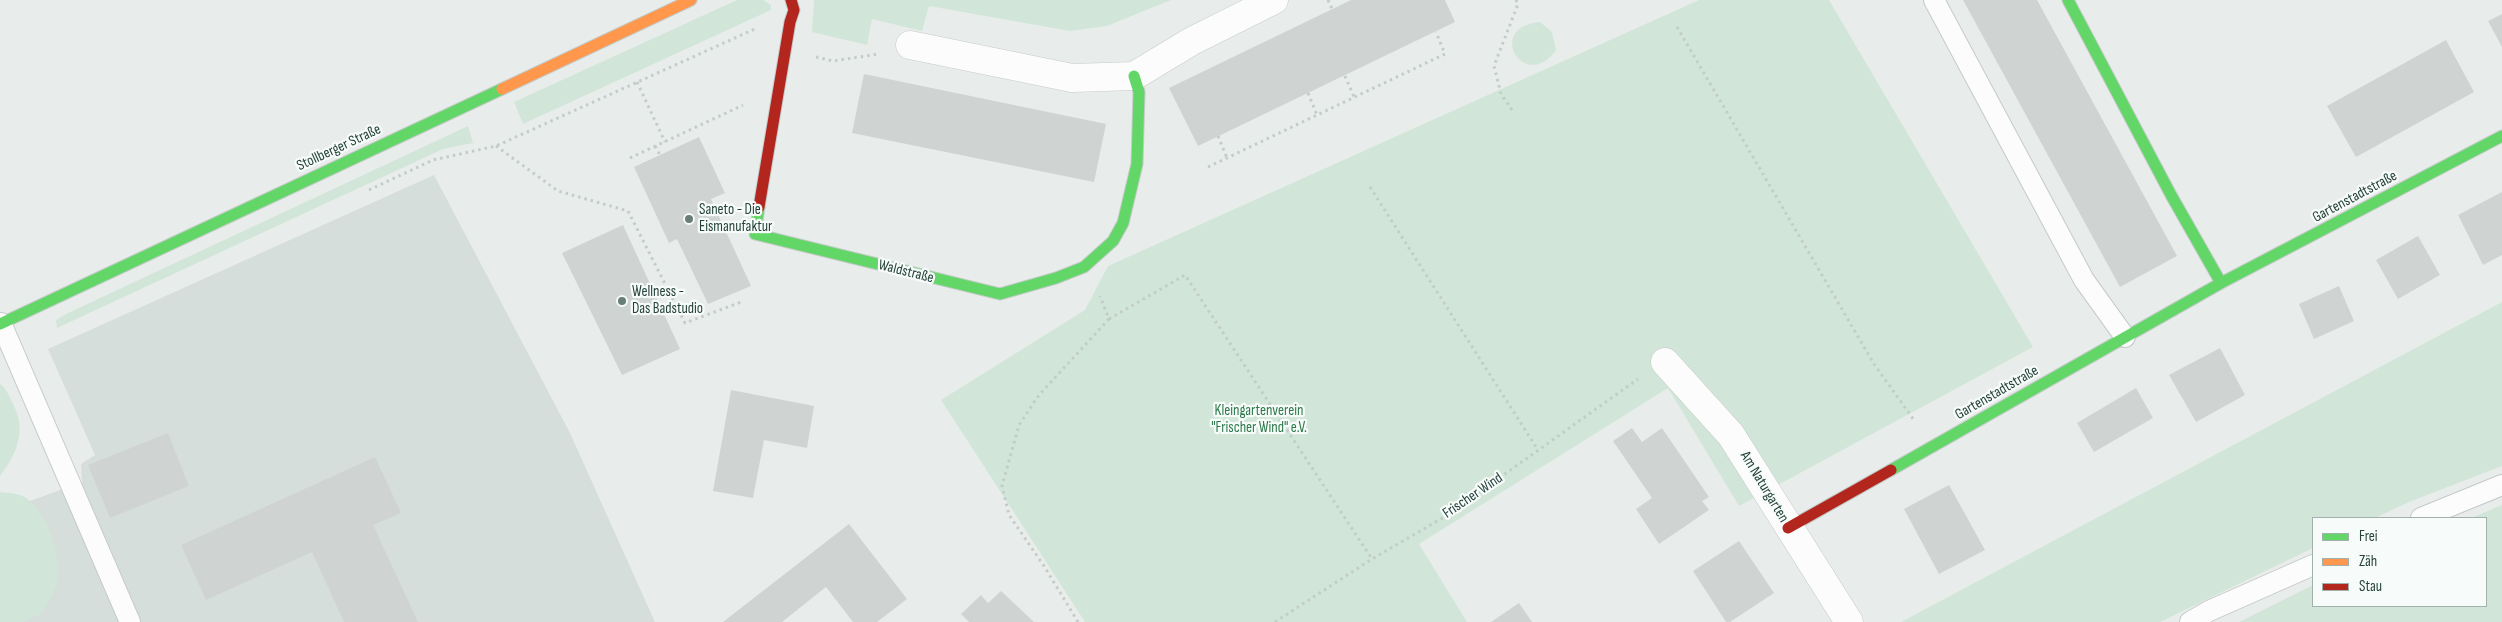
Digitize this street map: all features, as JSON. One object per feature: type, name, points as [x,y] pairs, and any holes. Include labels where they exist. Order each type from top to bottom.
[{"type":"street","name":"Stollberger Straße","points":[[0,323],[691,0]]},
{"type":"street","name":"Waldstraße","points":[[791,0],[794,10],[790,22],[755,234],[1000,294],[1056,278],[1084,267],[1113,241],[1123,222],[1137,164],[1139,92],[1134,76]]},
{"type":"street","points":[[917,47],[1072,78],[1134,76],[1192,41],[1274,0]]},
{"type":"street","points":[[2068,0],[2171,195],[2221,283]]},
{"type":"street","name":"Gartenstadtstraße","points":[[1788,528],[2221,283],[2502,136]]},
{"type":"street","name":"Am Naturgarten","points":[[1666,362],[1731,435],[1849,622]]},
{"type":"lane","points":[[1934,0],[2084,280],[2125,337]]},
{"type":"lane","points":[[0,323],[130,622]]},
{"type":"lane","points":[[2422,517],[2502,485]]},
{"type":"lane","points":[[2190,622],[2210,611],[2312,565]]},
{"type":"path","points":[[1328,0],[1332,9]]},
{"type":"path","points":[[1512,110],[1501,94],[1494,66],[1518,4],[1516,0]]},
{"type":"path","points":[[433,160],[496,146],[760,27],[774,23],[790,22]]},
{"type":"path","points":[[1677,28],[1874,364],[1933,446]]},
{"type":"path","points":[[1208,167],[1445,54],[1436,32]]},
{"type":"path","points":[[786,51],[833,61],[917,47]]},
{"type":"path","points":[[1344,76],[1354,97]]},
{"type":"path","points":[[637,82],[664,142]]},
{"type":"path","points":[[630,158],[780,88]]},
{"type":"path","points":[[1308,94],[1317,115]]},
{"type":"path","points":[[1218,136],[1227,158]]},
{"type":"path","points":[[496,146],[558,191],[628,211],[685,323],[744,302]]},
{"type":"path","points":[[655,146],[660,155]]},
{"type":"path","points":[[1370,187],[1538,450]]},
{"type":"path","points":[[1084,267],[1102,300],[1109,319]]},
{"type":"path","points":[[1078,622],[1044,566],[1009,515],[1002,486],[1020,425],[1038,394],[1109,319],[1185,275],[1372,559]]},
{"type":"path","name":"Frischer Wind","points":[[1275,622],[1372,559],[1446,516],[1632,383],[1666,362]]},
{"type":"shaded area","points":[[434,175],[570,433],[655,622],[0,622],[0,512],[82,482],[81,464],[95,455],[48,349]]},
{"type":"green space","points":[[737,0],[763,0],[771,5],[771,10],[523,124],[514,102]]},
{"type":"green space","points":[[814,0],[1171,0],[1107,26],[1070,31],[929,6],[922,31],[872,19],[867,45],[812,32]]},
{"type":"green space","name":"Kleingartenverein \"Frischer Wind\" e.V.","points":[[1699,0],[1829,0],[2033,347],[1739,506],[1668,388],[1419,544],[1467,622],[1085,622],[941,400],[1085,310],[1108,266]]},
{"type":"green space","points":[[1540,22],[1552,32],[1556,50],[1544,62],[1533,65],[1523,62],[1515,54],[1512,45],[1515,35],[1523,26]]},
{"type":"green space","points":[[468,126],[473,143],[443,149],[57,328],[56,320],[66,314]]},
{"type":"green space","points":[[2502,302],[2502,466],[2409,502],[2377,517],[2312,517],[2312,548],[2160,622],[1901,622]]},
{"type":"green space","points":[[0,384],[8,393],[17,414],[20,432],[11,459],[0,476]]},
{"type":"green space","points":[[0,492],[20,495],[34,505],[47,525],[55,550],[58,574],[53,592],[43,613],[22,622],[0,622]]},
{"type":"green space","points":[[2502,505],[2502,622],[2239,622],[2312,586],[2312,607],[2487,607],[2487,517],[2473,517]]},
{"type":"building","points":[[1351,0],[1445,0],[1455,22],[1198,146],[1169,88]]},
{"type":"building","points":[[1963,0],[2037,0],[2177,256],[2120,287]]},
{"type":"building","points":[[2502,14],[2502,47],[2488,21]]},
{"type":"building","points":[[2446,40],[2474,92],[2356,157],[2327,106]]},
{"type":"building","points":[[864,74],[1106,124],[1094,182],[852,133]]},
{"type":"building","name":"Saneto - Die Eismanufaktur","points":[[699,137],[725,193],[711,199],[751,286],[708,304],[677,239],[669,243],[634,167]]},
{"type":"building","points":[[2502,192],[2502,255],[2483,265],[2458,215]]},
{"type":"building","name":"Wellness - Das Badstudio","points":[[623,225],[680,349],[622,375],[562,253]]},
{"type":"building","points":[[2418,236],[2440,275],[2398,299],[2376,260]]},
{"type":"building","points":[[2339,286],[2354,321],[2314,339],[2299,304]]},
{"type":"building","points":[[2220,348],[2245,395],[2196,422],[2169,375]]},
{"type":"building","points":[[2136,388],[2153,418],[2094,452],[2077,423]]},
{"type":"building","points":[[731,390],[814,406],[807,448],[764,440],[753,498],[713,491]]},
{"type":"building","points":[[1632,428],[1642,442],[1662,428],[1709,497],[1702,501],[1709,510],[1659,544],[1636,509],[1652,498],[1613,441]]},
{"type":"building","points":[[168,433],[189,486],[110,518],[88,465]]},
{"type":"building","points":[[375,457],[401,513],[373,525],[418,622],[344,622],[312,552],[206,600],[181,545]]},
{"type":"building","points":[[1949,485],[1985,550],[1939,574],[1904,509]]},
{"type":"building","points":[[849,524],[907,599],[877,622],[853,622],[826,587],[782,622],[723,622]]},
{"type":"building","points":[[1739,541],[1774,593],[1730,622],[1726,622],[1693,571]]},
{"type":"building","points":[[1001,591],[1034,622],[969,622],[961,614],[981,595],[988,603]]},
{"type":"building","points":[[1519,603],[1532,622],[1491,622]]},
{"type":"traffic: fast","points":[[2068,0],[2171,195],[2221,283]]},
{"type":"traffic: fast","points":[[759,207],[755,234],[1000,294],[1056,278],[1084,267],[1113,241],[1123,223],[1137,164],[1139,92],[1134,76]]},
{"type":"traffic: fast","points":[[0,324],[502,89]]},
{"type":"traffic: fast","points":[[1891,470],[2221,283],[2502,136]]},
{"type":"traffic: slow","points":[[502,89],[691,0]]},
{"type":"traffic: jam","points":[[759,207],[790,22],[794,10],[791,0]]},
{"type":"traffic: jam","points":[[1788,528],[1891,470]]},
{"type":"place","name":"Saneto - Die Eismanufaktur","points":[[689,219]]},
{"type":"place","name":"Wellness - Das Badstudio","points":[[622,301]]}]
